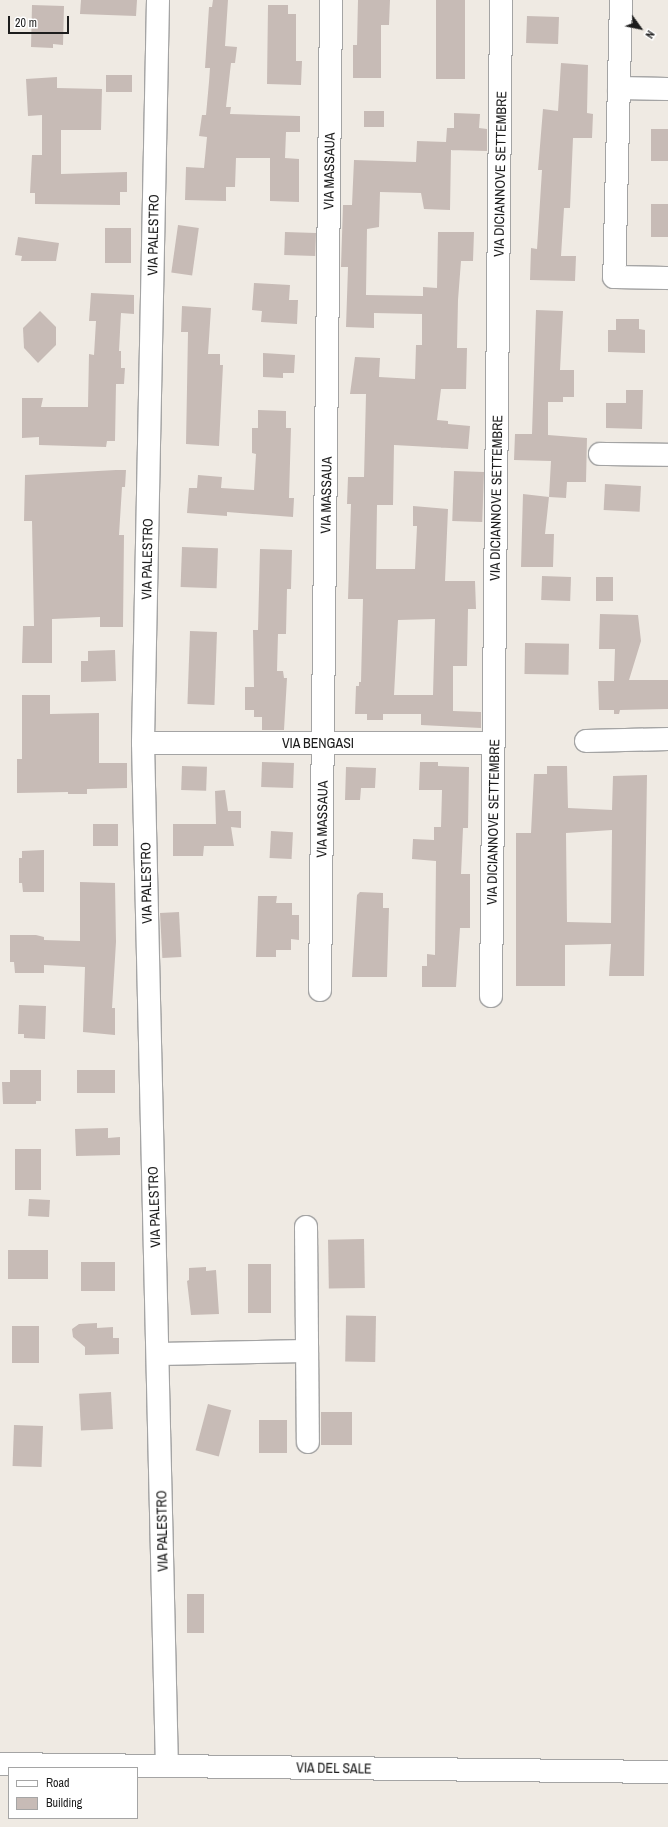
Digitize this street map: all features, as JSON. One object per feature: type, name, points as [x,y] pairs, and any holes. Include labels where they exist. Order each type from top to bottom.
[{"type":"street","name":"VIA PALESTRO","points":[[158,0],[143,742],[167,1766]]},
{"type":"street","name":"VIA MASSAUA","points":[[320,990],[331,0]]},
{"type":"street","name":"VIA DICIANNOVE SETTEMBRE","points":[[490,996],[494,743],[501,0]]},
{"type":"street","points":[[621,0],[614,277],[668,278]]},
{"type":"street","points":[[619,88],[668,89]]},
{"type":"street","points":[[600,454],[668,455]]},
{"type":"street","points":[[586,741],[668,739]]},
{"type":"street","name":"VIA BENGASI","points":[[143,742],[494,743]]},
{"type":"street","points":[[306,1226],[308,1442]]},
{"type":"street","points":[[158,1354],[307,1351]]},
{"type":"street","name":"VIA DEL SALE","points":[[0,1764],[668,1772]]},
{"type":"building","points":[[81,0],[137,0],[136,16],[80,14]]},
{"type":"building","points":[[213,0],[228,0],[225,46],[237,47],[235,63],[231,63],[226,107],[231,107],[230,114],[300,116],[300,132],[286,132],[285,158],[299,159],[299,202],[270,201],[270,158],[236,158],[235,187],[226,187],[226,201],[185,200],[186,167],[204,168],[207,137],[199,136],[202,115],[206,115],[210,68],[205,68],[209,7],[212,7]]},
{"type":"building","points":[[358,0],[390,0],[389,25],[381,25],[381,78],[353,78],[353,45],[357,45]]},
{"type":"building","points":[[436,0],[465,0],[465,79],[436,79]]},
{"type":"building","points":[[32,5],[64,6],[63,45],[53,44],[53,48],[31,47]]},
{"type":"building","points":[[268,5],[288,5],[288,14],[296,14],[296,61],[302,61],[301,85],[267,84]]},
{"type":"building","points":[[527,16],[559,17],[558,44],[526,43]]},
{"type":"building","points":[[561,63],[588,65],[587,113],[593,114],[592,138],[573,138],[570,208],[564,208],[561,256],[576,256],[575,281],[530,280],[531,248],[537,249],[542,170],[538,170],[543,109],[558,111]]},
{"type":"building","points":[[106,75],[132,75],[132,92],[106,92]]},
{"type":"building","points":[[57,77],[57,88],[102,89],[101,130],[61,130],[61,174],[127,172],[127,192],[120,192],[120,205],[35,204],[35,193],[30,193],[32,155],[42,155],[42,115],[28,116],[26,79]]},
{"type":"building","points":[[364,111],[384,111],[384,127],[364,127]]},
{"type":"building","points":[[454,113],[480,114],[479,128],[487,129],[487,151],[451,150],[450,210],[424,209],[421,193],[380,192],[379,227],[367,229],[366,295],[423,296],[423,287],[437,288],[438,232],[474,232],[473,261],[461,261],[458,300],[457,348],[467,348],[466,389],[441,389],[437,420],[448,421],[448,424],[470,426],[468,449],[394,445],[393,505],[377,505],[376,569],[415,569],[417,526],[413,526],[413,506],[448,509],[445,581],[475,581],[476,609],[468,609],[467,666],[453,666],[453,711],[481,712],[481,728],[421,725],[421,714],[383,714],[383,720],[367,720],[367,714],[355,714],[356,686],[359,686],[359,682],[361,682],[363,599],[348,599],[351,504],[347,504],[348,477],[364,477],[366,394],[350,394],[355,357],[380,358],[379,377],[415,379],[416,345],[422,345],[422,314],[374,313],[374,328],[346,327],[348,267],[341,267],[343,205],[352,205],[354,160],[416,162],[417,141],[446,142],[447,128],[454,128]],"holes":[[[435,619],[433,695],[394,695],[398,620]]]},
{"type":"building","points":[[651,129],[668,129],[668,161],[651,161]]},
{"type":"building","points":[[651,204],[668,204],[668,237],[651,237]]},
{"type":"building","points":[[178,225],[199,228],[192,275],[171,273]]},
{"type":"building","points":[[105,228],[131,228],[131,263],[105,263]]},
{"type":"building","points":[[285,232],[316,233],[315,256],[284,255]]},
{"type":"building","points":[[18,237],[59,243],[56,261],[21,261],[22,256],[15,255]]},
{"type":"building","points":[[254,283],[290,285],[289,300],[298,300],[297,324],[261,322],[262,311],[252,310]]},
{"type":"building","points":[[91,293],[134,295],[134,314],[121,313],[119,351],[121,351],[121,368],[125,368],[124,384],[116,384],[115,441],[107,441],[106,447],[39,445],[39,437],[22,438],[22,398],[43,398],[41,407],[88,407],[89,354],[94,355],[96,321],[89,321]]},
{"type":"building","points":[[182,306],[211,308],[208,354],[220,354],[220,365],[223,365],[219,446],[186,444],[188,332],[181,332]]},
{"type":"building","points":[[536,310],[563,311],[560,370],[574,370],[574,397],[563,397],[563,402],[548,402],[548,435],[587,438],[586,482],[567,482],[566,498],[549,497],[551,461],[514,460],[515,434],[532,434]]},
{"type":"building","points":[[40,311],[56,327],[56,345],[38,363],[24,348],[23,328]]},
{"type":"building","points":[[616,319],[639,319],[639,329],[645,330],[645,353],[608,352],[608,330],[616,330]]},
{"type":"building","points":[[263,353],[295,355],[294,373],[283,373],[283,378],[263,377]]},
{"type":"building","points":[[626,390],[643,390],[642,429],[606,428],[606,403],[626,403]]},
{"type":"building","points":[[258,410],[286,411],[286,428],[291,428],[289,498],[294,498],[293,517],[227,512],[227,516],[187,513],[189,488],[197,488],[198,475],[222,477],[221,488],[254,490],[256,454],[252,453],[252,428],[258,428]]},
{"type":"building","points":[[126,470],[125,487],[122,487],[119,535],[124,535],[123,627],[100,627],[100,617],[52,619],[52,663],[22,663],[23,626],[34,626],[32,521],[24,521],[25,475]]},
{"type":"building","points":[[454,471],[484,472],[482,522],[452,521]]},
{"type":"building","points":[[605,484],[641,486],[640,512],[604,510]]},
{"type":"building","points":[[523,494],[549,497],[545,534],[554,534],[553,567],[521,567]]},
{"type":"building","points":[[182,547],[218,548],[217,588],[181,587]]},
{"type":"building","points":[[260,549],[292,550],[291,589],[287,589],[286,634],[278,634],[277,671],[283,671],[284,678],[287,678],[284,730],[262,730],[262,717],[254,717],[254,710],[245,710],[245,687],[254,687],[253,630],[258,630]]},
{"type":"building","points":[[542,576],[571,577],[570,601],[541,600]]},
{"type":"building","points":[[596,577],[613,577],[613,601],[596,601]]},
{"type":"building","points":[[600,614],[638,615],[641,641],[629,680],[668,680],[668,709],[620,710],[619,714],[614,714],[614,710],[599,710],[598,681],[614,681],[615,649],[599,649]]},
{"type":"building","points":[[190,631],[217,632],[214,705],[187,704]]},
{"type":"building","points":[[525,643],[569,644],[568,675],[524,674]]},
{"type":"building","points":[[115,650],[116,681],[81,682],[81,661],[88,661],[88,651]]},
{"type":"building","points":[[22,695],[50,695],[50,714],[99,713],[99,763],[127,763],[127,788],[87,789],[87,794],[68,794],[68,792],[17,793],[17,759],[22,759]]},
{"type":"building","points":[[262,762],[294,763],[293,788],[261,787]]},
{"type":"building","points":[[420,762],[438,762],[438,766],[469,767],[468,828],[463,828],[461,874],[470,874],[470,928],[460,928],[456,987],[422,987],[422,966],[427,966],[427,954],[435,955],[436,861],[412,859],[413,839],[434,840],[434,827],[441,827],[442,790],[419,790]]},
{"type":"building","points":[[182,766],[207,767],[206,791],[181,790]]},
{"type":"building","points":[[547,766],[567,766],[568,808],[612,810],[613,776],[647,775],[644,976],[609,976],[611,944],[565,945],[565,986],[516,986],[516,833],[531,833],[534,774],[547,774]],"holes":[[[612,830],[611,923],[567,922],[566,833]]]},
{"type":"building","points":[[346,767],[376,768],[375,788],[361,788],[360,800],[345,800]]},
{"type":"building","points":[[225,790],[228,811],[241,811],[241,828],[231,827],[234,846],[204,846],[203,856],[173,856],[173,824],[216,824],[215,791]]},
{"type":"building","points":[[93,824],[118,824],[118,846],[93,846]]},
{"type":"building","points":[[271,831],[293,832],[292,859],[270,858]]},
{"type":"building","points":[[44,850],[44,892],[23,892],[22,883],[19,883],[19,858],[22,858],[22,851]]},
{"type":"building","points":[[80,882],[115,883],[116,942],[112,1008],[115,1008],[115,1035],[83,1032],[85,967],[44,965],[44,973],[15,973],[14,962],[10,962],[10,935],[36,935],[44,937],[44,940],[80,941]]},
{"type":"building","points":[[360,892],[383,893],[383,908],[389,908],[387,977],[352,977],[357,895]]},
{"type":"building","points":[[258,896],[277,896],[276,903],[292,903],[292,915],[299,915],[299,940],[291,939],[291,950],[276,950],[276,957],[256,957]]},
{"type":"building","points":[[179,912],[181,957],[162,958],[160,913]]},
{"type":"building","points":[[19,1005],[46,1006],[45,1039],[24,1038],[24,1034],[18,1034]]},
{"type":"building","points":[[10,1070],[41,1070],[41,1101],[36,1101],[36,1104],[3,1104],[2,1082],[10,1082]]},
{"type":"building","points":[[77,1070],[115,1070],[115,1093],[77,1093]]},
{"type":"building","points":[[108,1128],[108,1138],[120,1137],[120,1155],[76,1156],[75,1129]]},
{"type":"building","points":[[15,1149],[41,1149],[41,1190],[15,1190]]},
{"type":"building","points":[[29,1199],[50,1200],[49,1217],[28,1216]]},
{"type":"building","points":[[364,1239],[365,1288],[329,1289],[328,1240]]},
{"type":"building","points":[[8,1250],[48,1250],[48,1279],[8,1279]]},
{"type":"building","points":[[81,1262],[115,1262],[115,1291],[81,1291]]},
{"type":"building","points":[[248,1264],[271,1264],[271,1313],[248,1313]]},
{"type":"building","points":[[206,1267],[206,1271],[216,1270],[219,1314],[191,1315],[187,1281],[189,1280],[189,1268]]},
{"type":"building","points":[[346,1315],[376,1316],[375,1362],[345,1361]]},
{"type":"building","points":[[97,1323],[97,1328],[113,1327],[113,1338],[119,1338],[119,1354],[85,1355],[85,1347],[73,1337],[72,1329],[79,1324]]},
{"type":"building","points":[[12,1326],[39,1326],[39,1363],[12,1363]]},
{"type":"building","points":[[111,1392],[113,1429],[81,1431],[79,1394]]},
{"type":"building","points":[[208,1404],[231,1410],[219,1457],[196,1450]]},
{"type":"building","points":[[321,1412],[352,1412],[352,1445],[321,1445]]},
{"type":"building","points":[[259,1420],[287,1420],[287,1453],[259,1453]]},
{"type":"building","points":[[14,1425],[43,1426],[42,1467],[13,1466]]},
{"type":"building","points":[[187,1594],[204,1594],[204,1633],[187,1633]]}]
